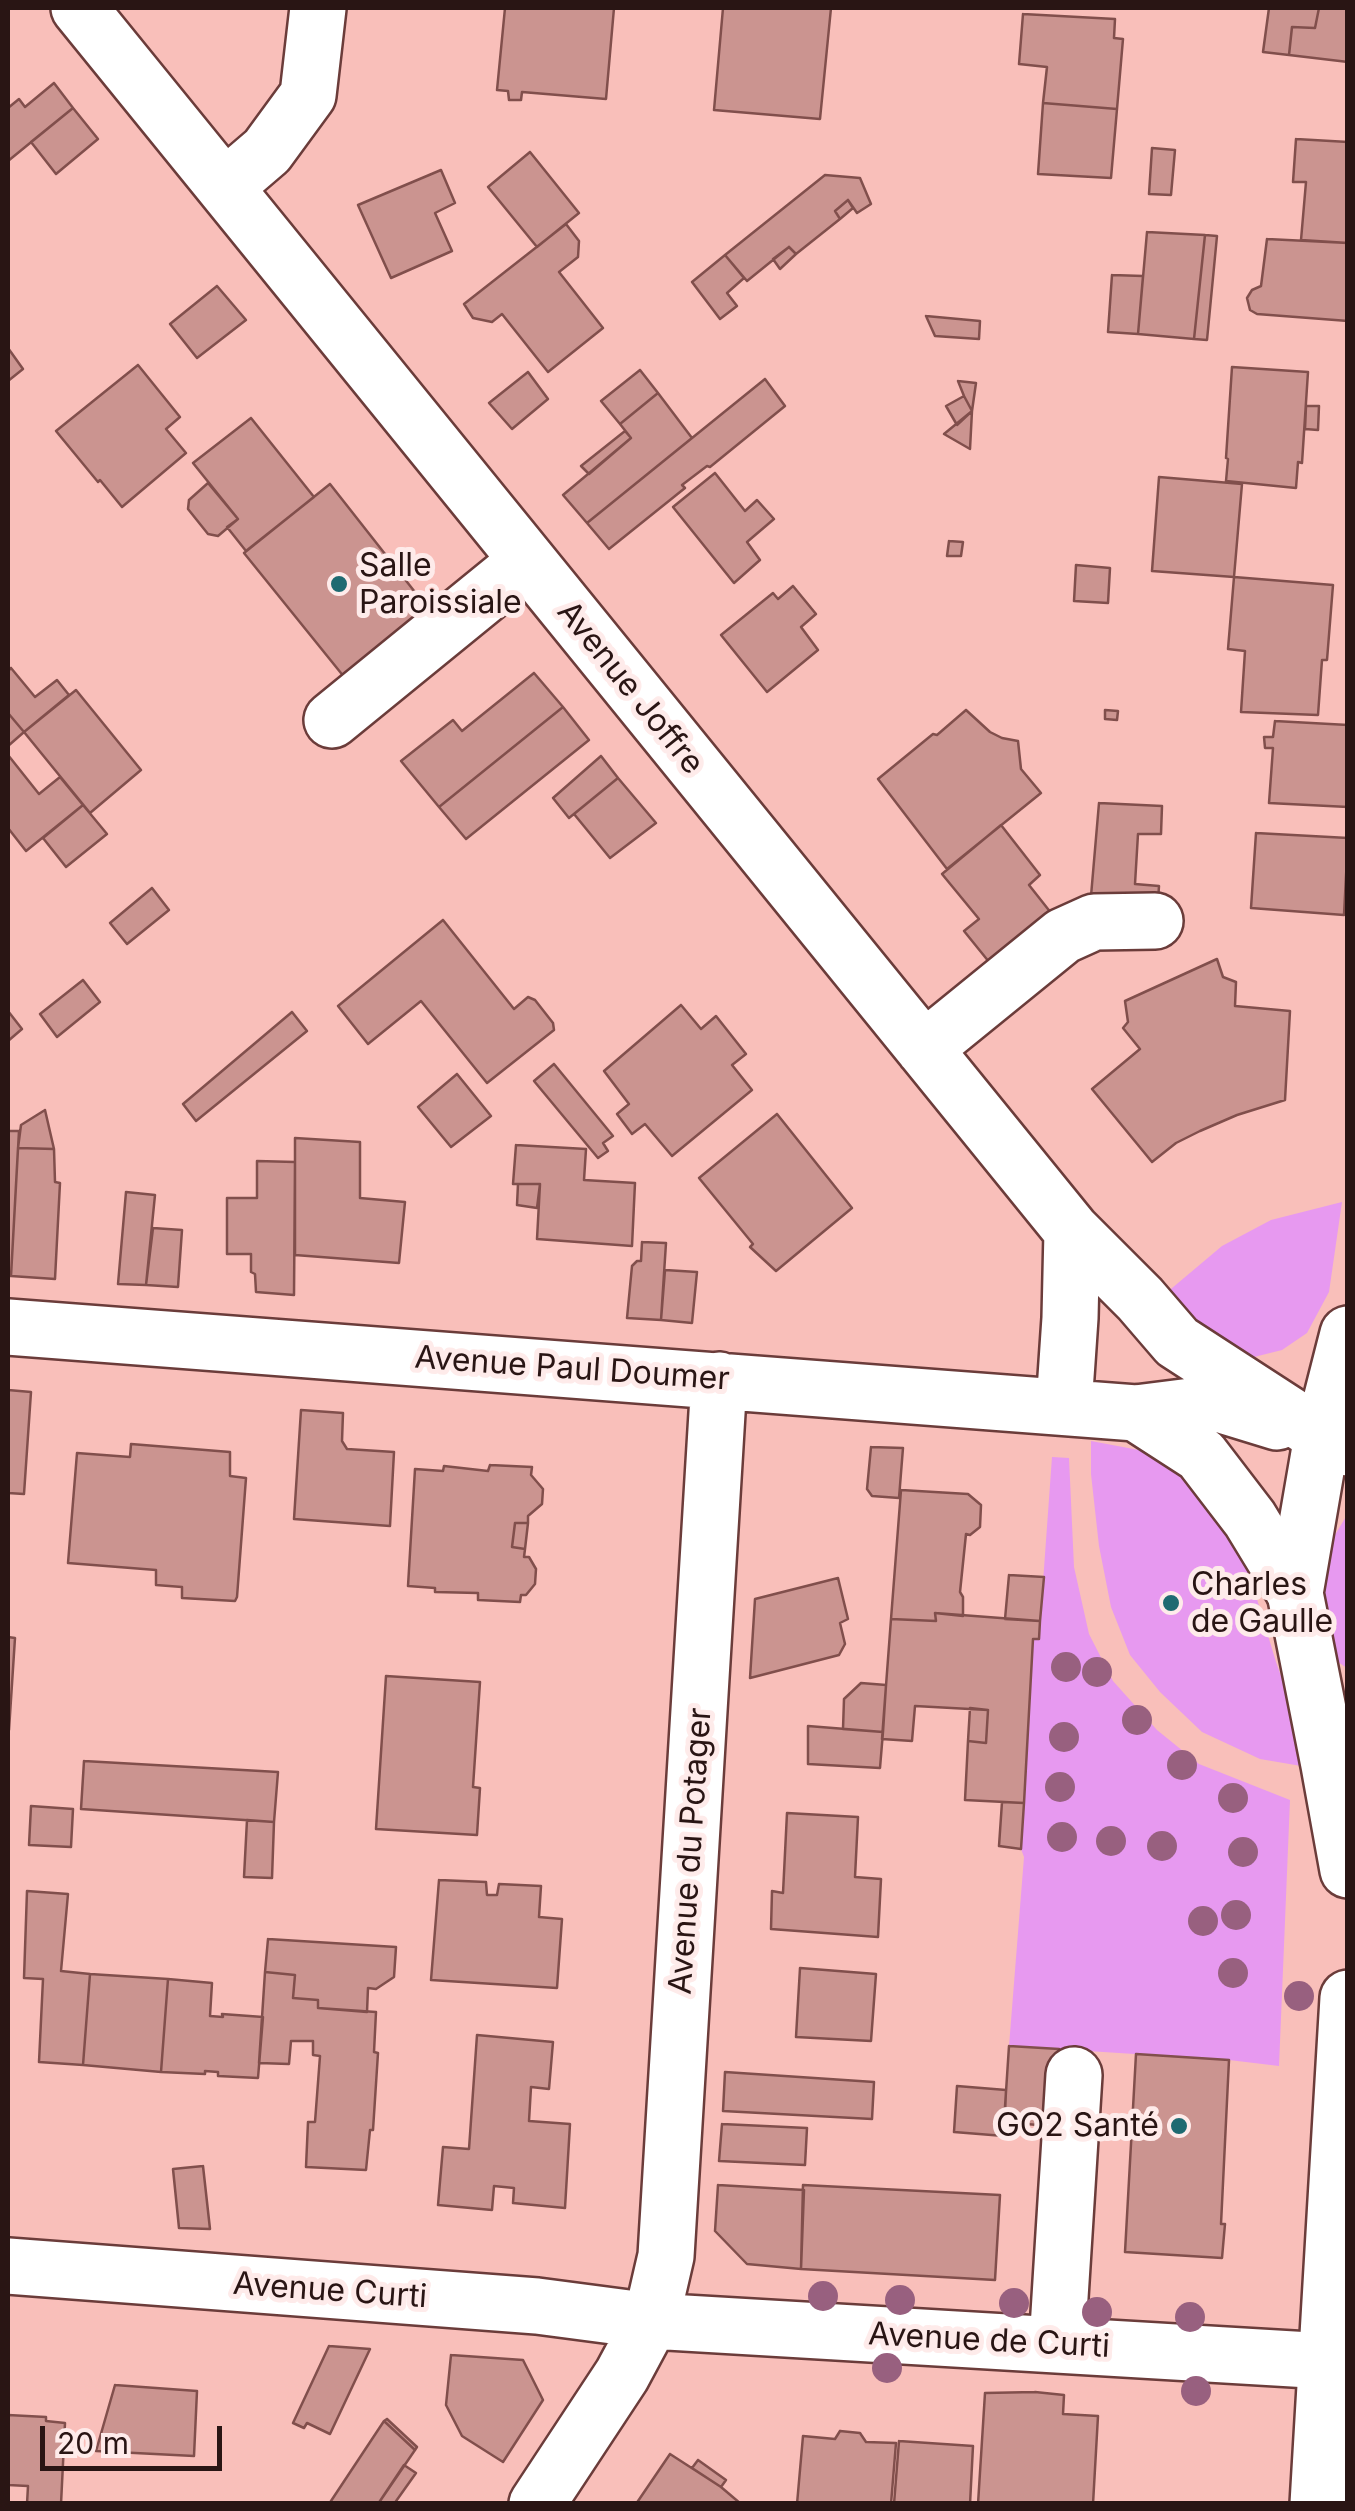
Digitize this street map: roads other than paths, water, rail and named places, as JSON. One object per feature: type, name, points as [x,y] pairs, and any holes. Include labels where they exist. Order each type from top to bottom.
[{"type":"street","name":"Avenue Joffre","points":[[79,8],[1072,1231],[1178,1342],[1335,1442]]},
{"type":"street","points":[[224,187],[267,150],[308,95],[318,8]]},
{"type":"street","points":[[332,720],[527,560]]},
{"type":"street","points":[[924,1049],[1063,936],[1094,922],[1155,921]]},
{"type":"street","points":[[1064,1406],[1072,1231]]},
{"type":"street","name":"Avenue Paul Doumer","points":[[8,1328],[1136,1413]]},
{"type":"street","points":[[1295,1594],[1335,1442],[1348,1334]]},
{"type":"street","name":"Avenue du Potager","points":[[537,2504],[622,2375],[651,2321],[666,2256],[719,1380]]},
{"type":"street","points":[[1136,1413],[1215,1403],[1335,1442]]},
{"type":"street","points":[[1136,1413],[1201,1455],[1250,1519],[1295,1594],[1329,1684],[1348,1870]]},
{"type":"street","points":[[1318,2504],[1348,1998]]},
{"type":"street","points":[[1057,2345],[1074,2075]]},
{"type":"street","name":"Avenue Curti","points":[[8,2266],[537,2306],[651,2321]]},
{"type":"street","name":"Avenue de Curti","points":[[651,2321],[1327,2361]]},
{"type":"place","name":"Salle Paroissiale","points":[[339,584]]},
{"type":"place","name":"Charles de Gaulle","points":[[1171,1603]]},
{"type":"place","name":"GO2 Santé","points":[[1179,2126]]}]
